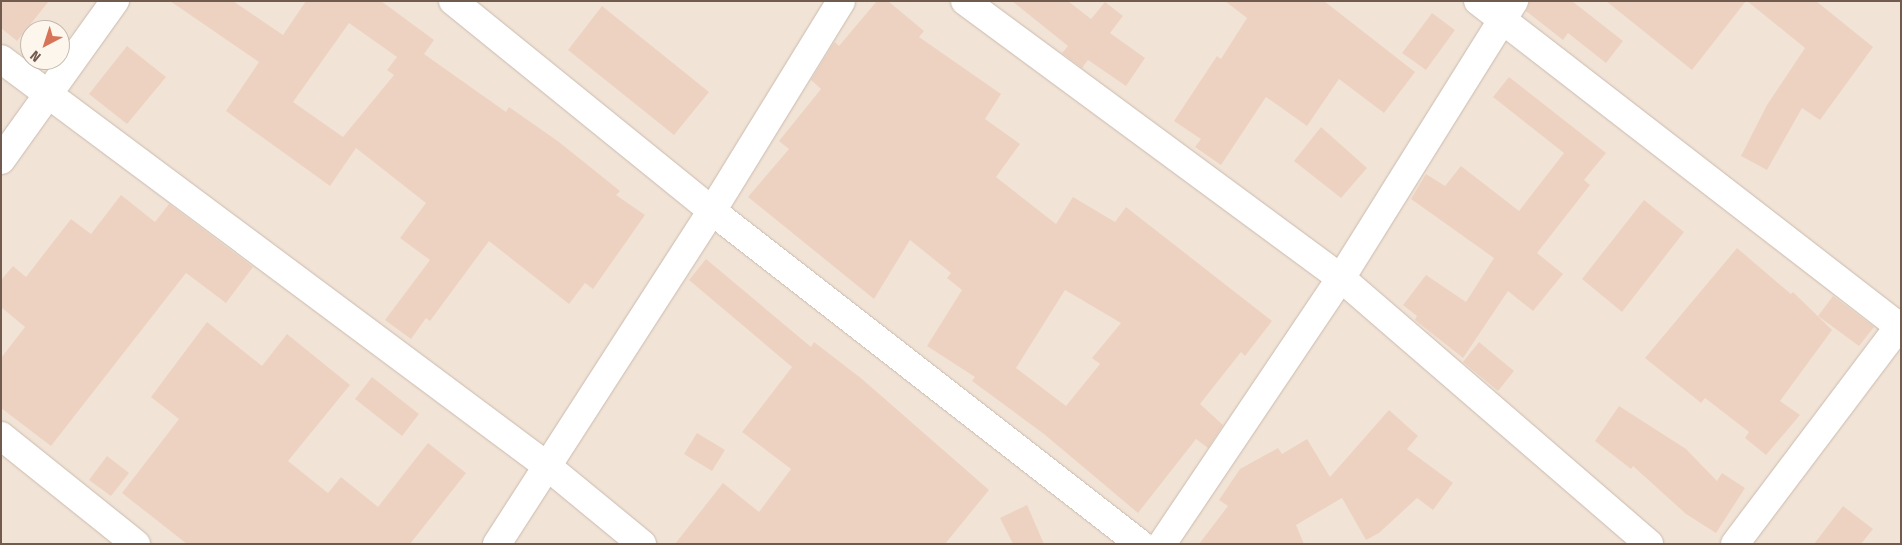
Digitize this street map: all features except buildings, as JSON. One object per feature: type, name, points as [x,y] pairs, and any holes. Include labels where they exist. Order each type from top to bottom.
[{"type":"street","points":[[1,160],[115,1]]},
{"type":"street","points":[[453,1],[712,211],[1140,544]]},
{"type":"street","points":[[497,544],[712,211],[841,1]]},
{"type":"street","points":[[965,1],[1342,278],[1648,544]]},
{"type":"street","points":[[1478,1],[1508,11],[1900,326],[1735,544]]},
{"type":"street","points":[[1162,544],[1342,278],[1508,11]]},
{"type":"street","points":[[1,59],[48,96],[547,466],[642,544]]},
{"type":"street","points":[[1,436],[136,544]]},
{"type":"shaded area","points":[[1,1],[1901,1],[1901,544],[1,544]]}]
